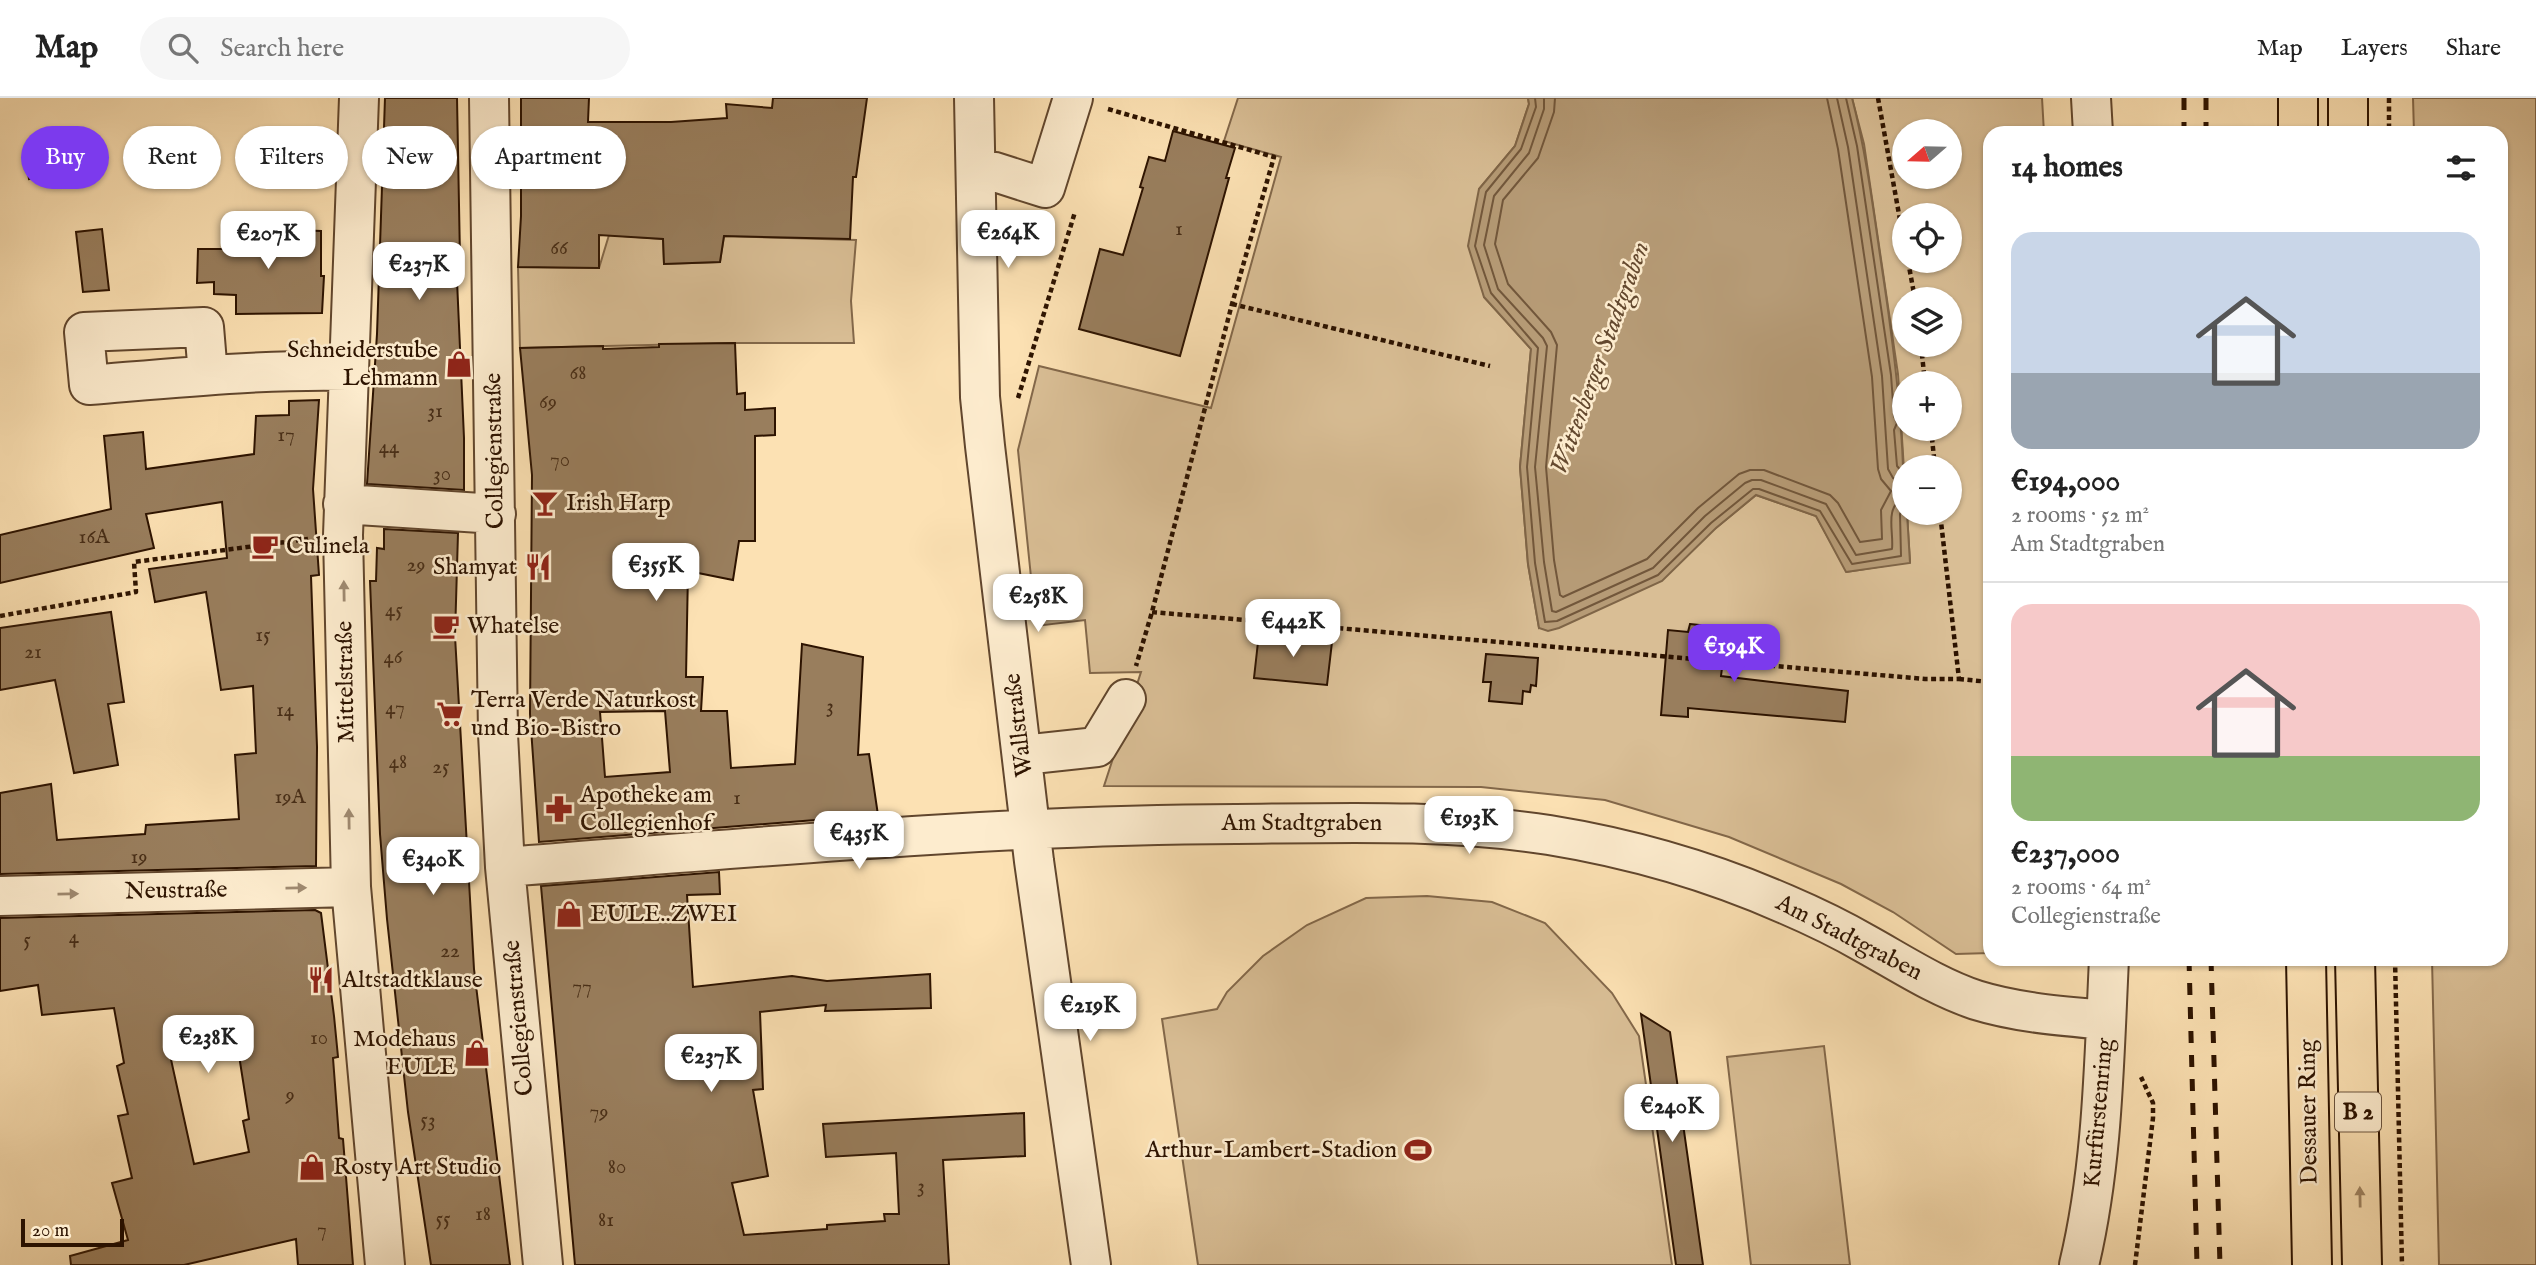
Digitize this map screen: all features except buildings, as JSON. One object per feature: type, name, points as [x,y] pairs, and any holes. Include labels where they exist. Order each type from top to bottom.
[{"type":"main road","points":[[2298,98],[2298,126]]},
{"type":"main road","points":[[2348,98],[2348,126]]},
{"type":"main road","name":"Dessauer Ring","points":[[2306,966],[2312,1265]]},
{"type":"main road","name":"Dessauer Ring","points":[[2355,966],[2362,1265]]},
{"type":"street","name":"Mittelstraße","points":[[359,98],[343,519],[351,887],[385,1265]]},
{"type":"street","name":"Collegienstraße","points":[[489,98],[498,734],[505,867],[542,1265]]},
{"type":"street","name":"Wallstraße","points":[[974,98],[980,397],[1030,828],[1091,1265]]},
{"type":"street","points":[[2091,98],[2093,126]]},
{"type":"street","points":[[976,171],[995,172],[1045,188],[1075,102]]},
{"type":"street","points":[[208,375],[348,371]]},
{"type":"street","points":[[343,519],[496,514]]},
{"type":"street","points":[[1023,755],[1097,747],[1126,699]]},
{"type":"street","name":"Am Stadtgraben","points":[[505,867],[1030,828],[1372,822],[1438,824],[1548,835],[1651,858],[1746,888],[1830,924],[1922,976],[1975,999],[2027,1011],[2106,1020]]},
{"type":"street","name":"Neustraße","points":[[0,896],[351,887]]},
{"type":"street","name":"Kurfürstenring","points":[[2079,1265],[2094,1185],[2100,1132],[2109,966]]},
{"type":"path","points":[[1075,102],[1112,98]]},
{"type":"path","points":[[1878,98],[1897,203]]},
{"type":"path","points":[[2389,98],[2389,126]]},
{"type":"path","points":[[1075,102],[1104,121]]},
{"type":"path","points":[[1075,102],[1274,157],[1232,304],[1152,612],[1126,699]]},
{"type":"path","points":[[1017,402],[1076,207]]},
{"type":"path","points":[[1232,304],[1490,366]]},
{"type":"path","points":[[0,616],[135,592],[134,562],[343,519]]},
{"type":"path","points":[[1941,525],[1959,679]]},
{"type":"path","points":[[1152,612],[1911,678],[1983,681]]},
{"type":"path","points":[[2396,966],[2402,1265]]},
{"type":"shaded area","points":[[1238,98],[1528,98],[1529,104],[1515,146],[1479,189],[1484,297],[1531,349],[1520,467],[1528,564],[1539,628],[1716,528],[1756,495],[1816,516],[1847,572],[1910,562],[1908,525],[1962,525],[1962,455],[1903,455],[1902,441],[1962,441],[1962,371],[1898,371],[1895,357],[1962,357],[1962,287],[1892,287],[1892,333],[1864,144],[1852,98],[2042,98],[2044,126],[1983,126],[1983,953],[1956,954],[1893,912],[1841,884],[1729,837],[1605,800],[1481,787],[1104,786],[1141,672],[1090,673],[1085,620],[1036,626],[1018,450],[1039,366],[1211,408],[1281,157],[1224,141]]},
{"type":"shaded area","points":[[2413,98],[2536,98],[2536,1265],[2439,1265],[2432,966],[2508,966],[2508,126],[2414,126]]},
{"type":"shaded area","points":[[609,235],[663,239],[664,264],[720,262],[724,236],[856,240],[851,301],[854,343],[520,348],[518,267],[599,268]]},
{"type":"shaded area","name":"Arthur-Lambert-Stadion","points":[[1427,896],[1492,902],[1545,923],[1612,993],[1639,1036],[1672,1265],[1198,1265],[1162,1019],[1217,1009],[1227,992],[1263,956],[1307,925],[1366,898]]},
{"type":"shaded area","points":[[1824,1046],[1850,1265],[1751,1265],[1727,1057]]},
{"type":"water","name":"Wittenberger Stadtgraben","points":[[1528,98],[1852,98],[1869,180],[1895,371],[1892,371],[1892,441],[1901,441],[1902,455],[1892,455],[1892,525],[1908,525],[1910,563],[1846,572],[1816,516],[1756,495],[1716,528],[1662,581],[1559,628],[1548,631],[1539,628],[1528,564],[1520,467],[1531,349],[1484,297],[1468,246],[1479,189],[1515,146],[1529,104]]},
{"type":"railway","points":[[2184,98],[2184,126]]},
{"type":"railway","points":[[2206,98],[2206,126]]},
{"type":"railway","points":[[2189,966],[2197,1265]]},
{"type":"railway","points":[[2211,966],[2220,1265]]},
{"type":"place","name":"Schneiderstube Lehmann","points":[[459,364]]},
{"type":"place","name":"Irish Harp","points":[[545,503]]},
{"type":"place","name":"Culinela","points":[[265,546]]},
{"type":"place","name":"Shamyat","points":[[538,567]]},
{"type":"place","name":"Whatelse","points":[[446,626]]},
{"type":"place","name":"Terra Verde Naturkost und Bio-Bistro","points":[[450,714]]},
{"type":"place","name":"Apotheke am Collegienhof","points":[[559,809]]},
{"type":"place","name":"EULE..ZWEI","points":[[569,914]]},
{"type":"place","name":"Altstadtklause","points":[[321,980]]},
{"type":"place","name":"Modehaus EULE","points":[[477,1053]]},
{"type":"place","name":"Arthur-Lambert-Stadion","points":[[1418,1150]]},
{"type":"place","name":"Rosty Art Studio","points":[[312,1167]]}]
